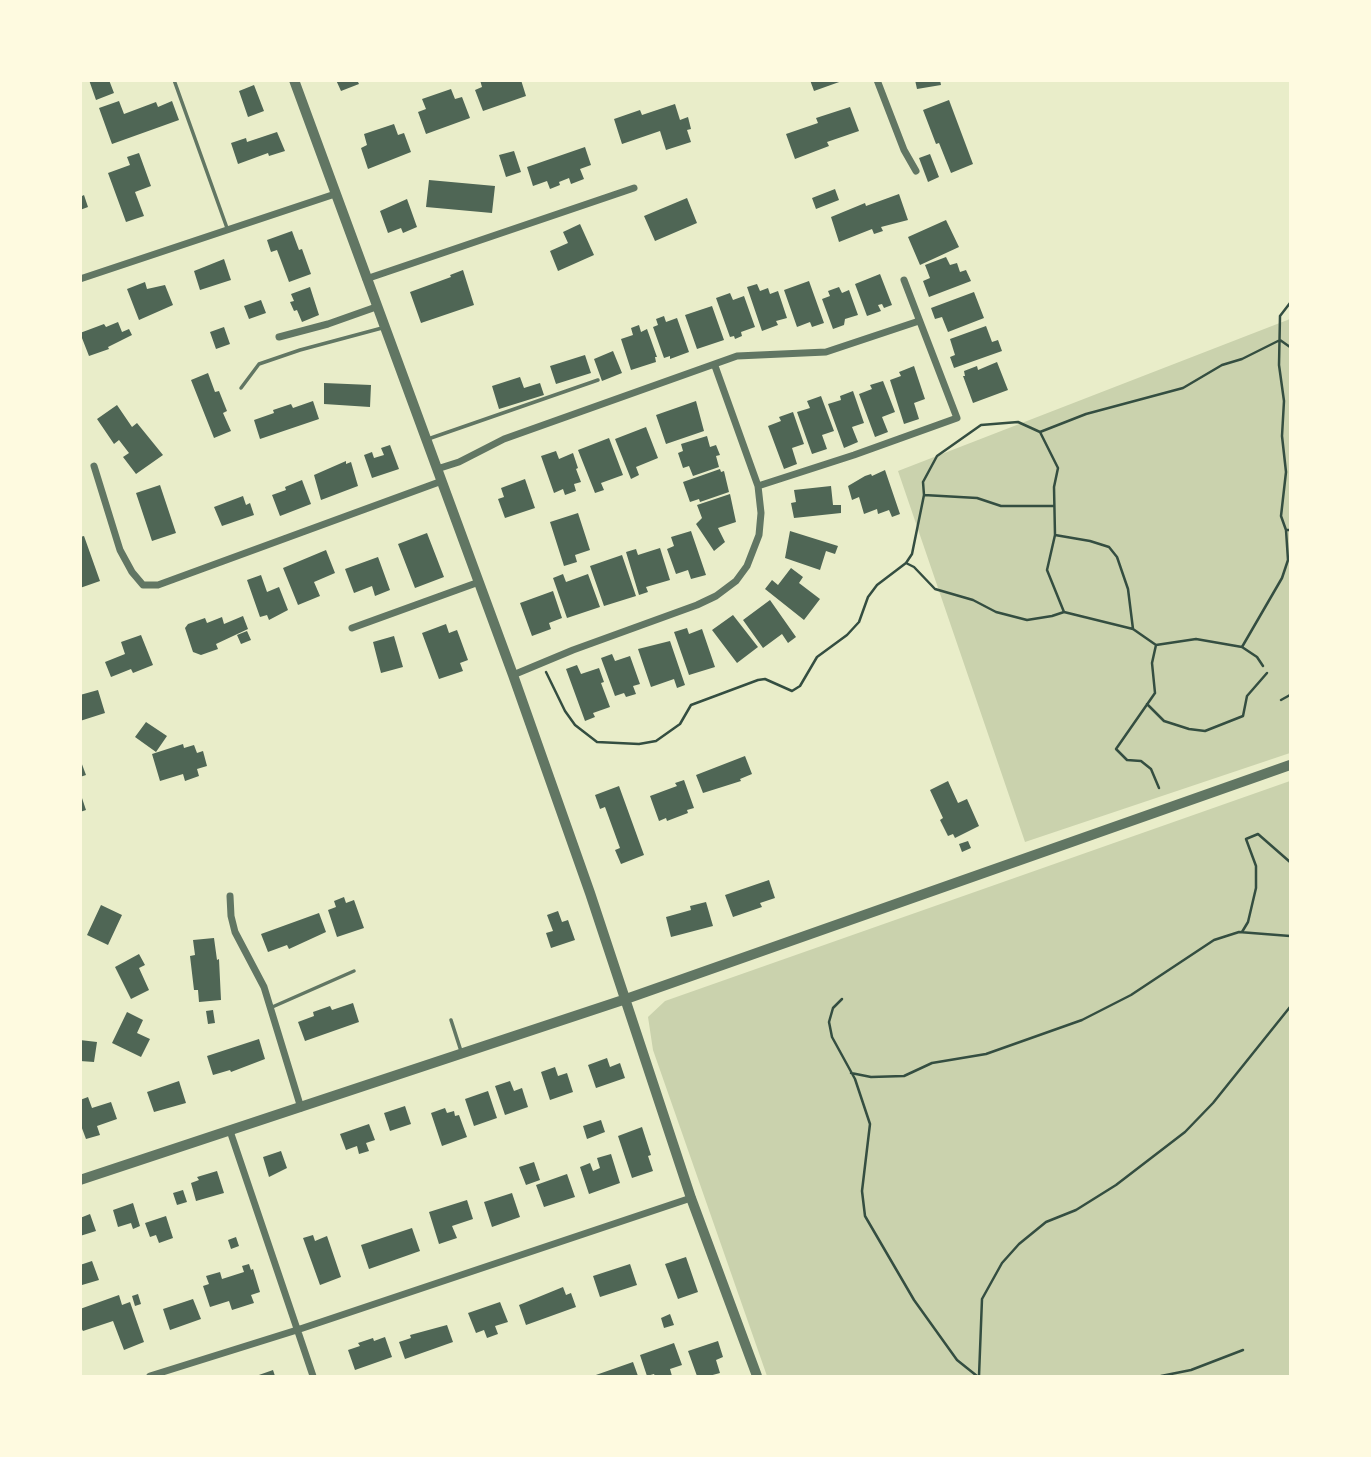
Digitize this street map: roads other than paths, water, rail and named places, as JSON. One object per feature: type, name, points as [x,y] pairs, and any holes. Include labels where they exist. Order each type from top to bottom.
[{"type":"street","points":[[294,80],[513,675],[626,999],[691,1198],[757,1377]]},
{"type":"street","points":[[877,80],[904,150],[916,171]]},
{"type":"street","points":[[366,279],[634,188]]},
{"type":"street","points":[[80,279],[335,194]]},
{"type":"street","points":[[758,486],[957,418],[904,280]]},
{"type":"street","points":[[279,337],[376,307]]},
{"type":"street","points":[[437,469],[504,439],[737,356],[826,352],[919,321]]},
{"type":"street","points":[[513,675],[697,605],[716,596],[736,581],[747,566],[759,535],[761,513],[758,486],[715,366]]},
{"type":"street","points":[[94,466],[120,550],[143,585],[158,585],[442,481]]},
{"type":"street","points":[[352,628],[479,582]]},
{"type":"street","points":[[80,1180],[626,999],[1290,765]]},
{"type":"street","points":[[230,896],[235,932],[252,961],[270,1007],[301,1108]]},
{"type":"street","points":[[230,1131],[313,1377]]},
{"type":"street","points":[[150,1377],[691,1198]]},
{"type":"lane","points":[[174,80],[228,230]]},
{"type":"lane","points":[[241,388],[259,364],[300,350],[384,328]]},
{"type":"lane","points":[[426,440],[598,380]]},
{"type":"lane","points":[[270,1007],[354,971]]},
{"type":"lane","points":[[451,1020],[462,1054]]}]
